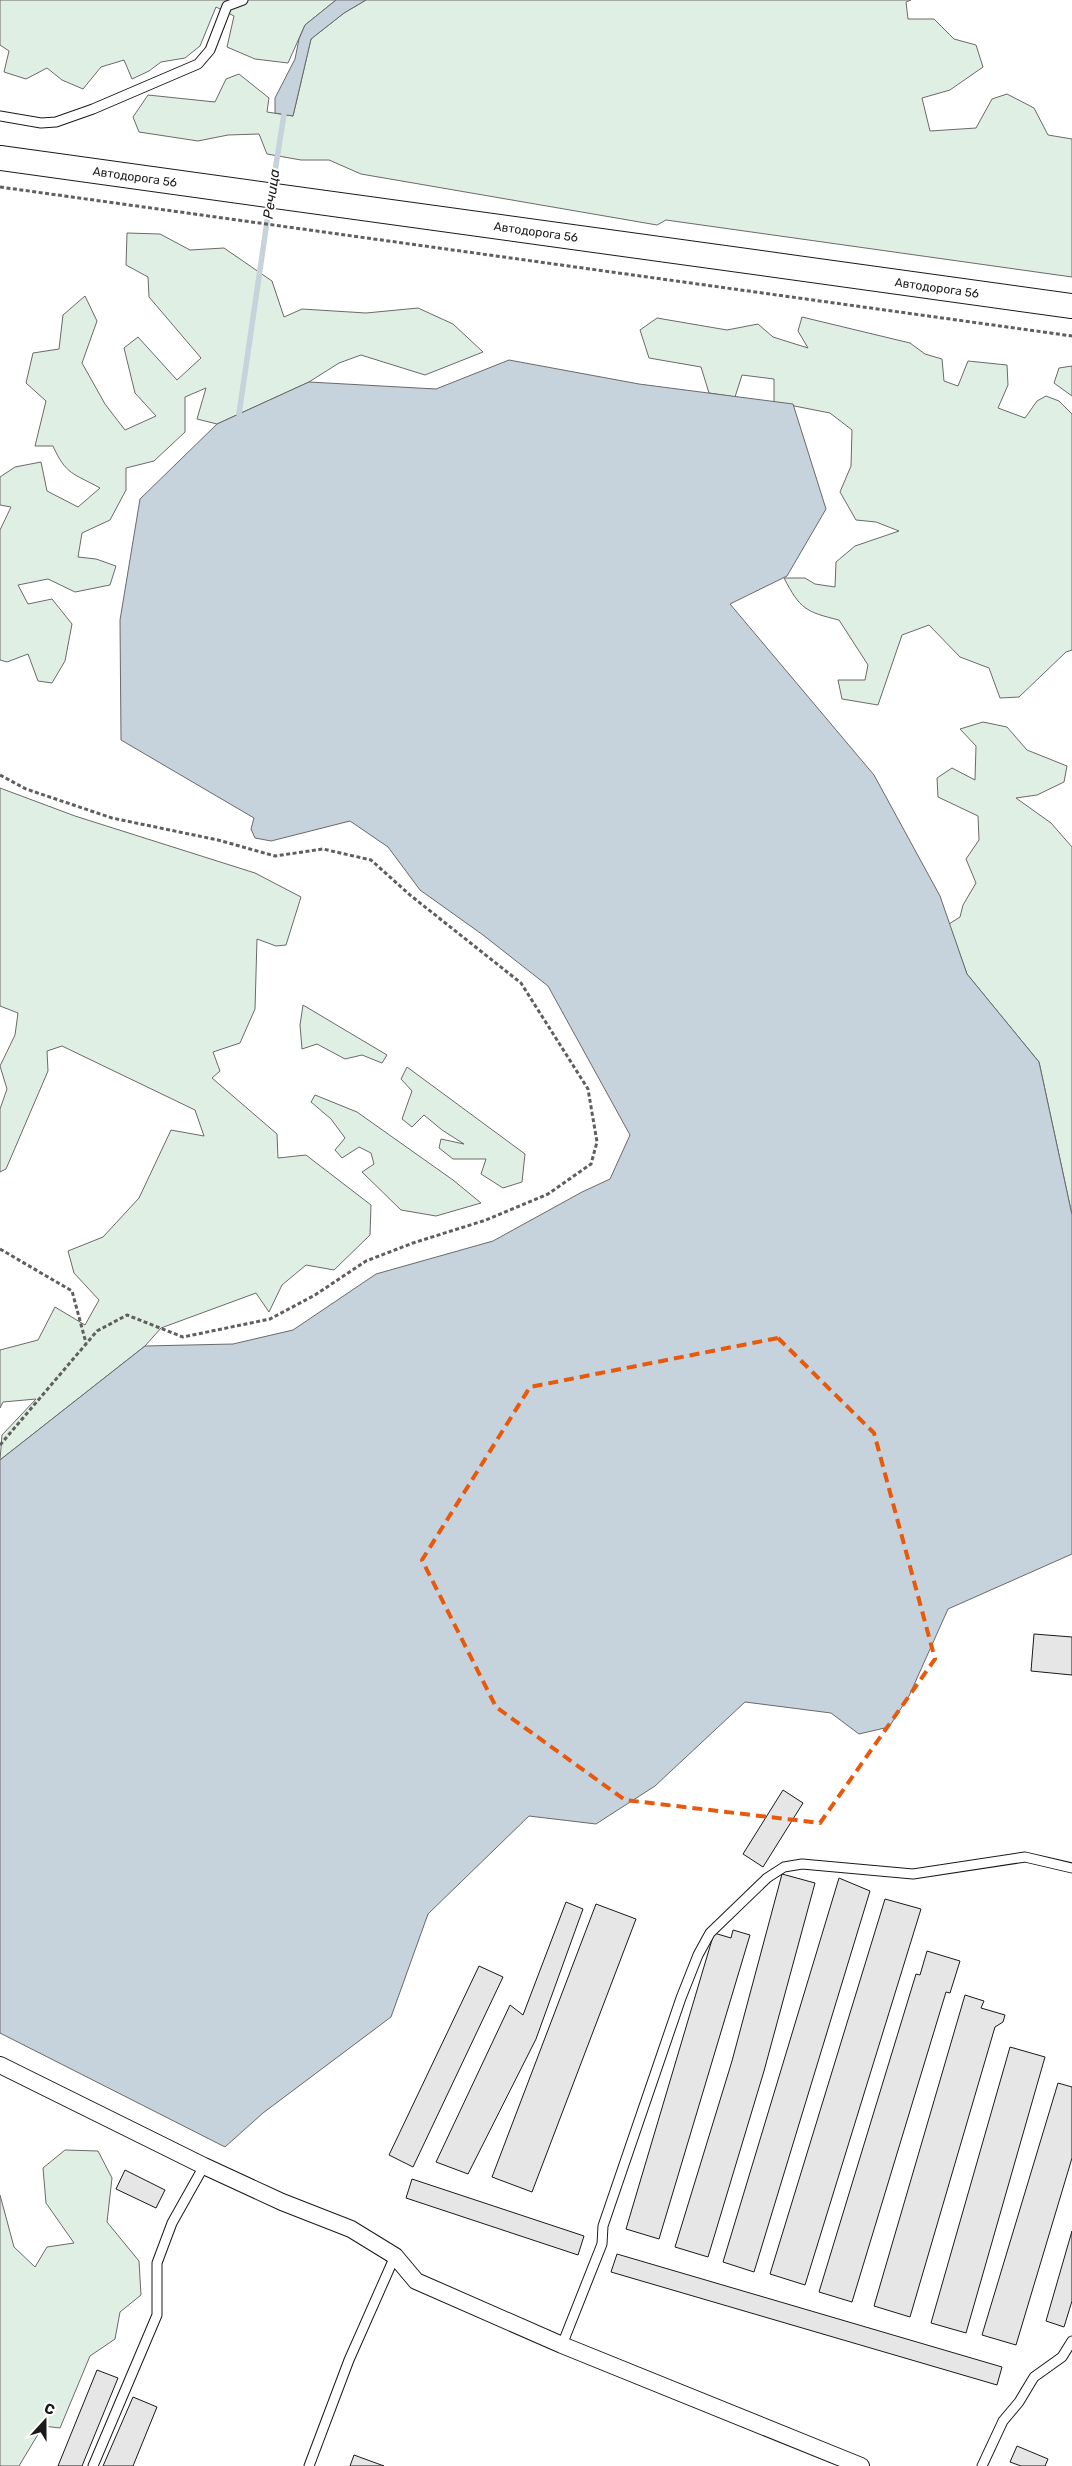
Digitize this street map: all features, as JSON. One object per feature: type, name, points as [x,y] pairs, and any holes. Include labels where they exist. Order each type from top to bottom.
[{"type":"street","name":"Автодорога 56","points":[[0,158],[1072,306]]},
{"type":"street","points":[[0,2066],[204,2166],[282,2202],[351,2229],[395,2256],[416,2281],[562,2345],[861,2466]]},
{"type":"lane","points":[[0,116],[41,123],[56,122],[184,71],[198,64],[210,50],[226,3],[243,0]]},
{"type":"lane","points":[[562,2345],[602,2244],[603,2226],[681,1998],[698,1955],[710,1933],[749,1894],[767,1878],[784,1867],[802,1864],[912,1874],[1025,1857],[1072,1868]]},
{"type":"lane","points":[[93,2466],[157,2314],[157,2263],[172,2222],[204,2166]]},
{"type":"lane","points":[[308,2466],[349,2360],[395,2256]]},
{"type":"lane","points":[[982,2466],[1003,2421],[1019,2402],[1034,2377],[1062,2357],[1072,2341]]},
{"type":"path","points":[[0,187],[1072,336]]},
{"type":"path","points":[[0,775],[26,788],[112,818],[218,840],[275,856],[323,849],[371,860],[417,901],[521,983],[588,1088],[597,1142],[591,1164],[548,1194],[486,1220],[413,1243],[366,1261],[315,1295],[270,1319],[183,1337],[127,1315],[97,1331],[0,1445]]},
{"type":"path","points":[[0,1249],[72,1291],[86,1343]]},
{"type":"highlighted area","points":[[778,1338],[874,1433],[935,1659],[820,1823],[625,1800],[496,1707],[422,1560],[530,1387]]},
{"type":"green space","points":[[0,0],[336,0],[305,25],[288,63],[255,59],[227,47],[234,16],[216,7],[200,46],[185,58],[161,62],[149,71],[132,79],[124,60],[101,67],[83,89],[62,80],[47,68],[26,79],[4,72],[9,51],[0,45]]},
{"type":"green space","points":[[366,0],[911,0],[906,2],[908,19],[934,19],[954,39],[976,45],[983,67],[950,90],[922,98],[930,131],[976,128],[992,99],[1007,94],[1034,108],[1048,135],[1072,139],[1072,277],[666,220],[657,225],[361,174],[329,160],[301,160],[267,154],[259,134],[228,135],[198,141],[139,132],[133,117],[148,95],[215,102],[226,79],[239,74],[269,98],[267,112],[293,116],[311,39],[344,13]]},
{"type":"green space","points":[[127,233],[160,234],[190,250],[224,248],[272,281],[284,317],[302,309],[366,313],[418,308],[453,324],[483,352],[425,375],[361,355],[339,363],[309,382],[217,424],[197,419],[206,388],[185,397],[185,432],[154,461],[126,468],[126,490],[110,520],[82,533],[78,557],[96,559],[116,566],[110,585],[75,592],[48,579],[18,585],[28,604],[52,599],[72,624],[65,661],[52,683],[38,681],[28,654],[7,662],[0,660],[0,530],[11,507],[0,505],[0,477],[15,467],[41,462],[47,491],[78,507],[100,488],[66,468],[53,446],[35,446],[46,401],[26,383],[33,353],[59,349],[63,315],[85,296],[97,321],[82,363],[105,404],[125,430],[156,416],[135,393],[124,348],[138,337],[177,380],[201,358],[149,297],[148,277],[126,265]]},
{"type":"green space","points":[[802,317],[910,343],[925,354],[942,359],[944,381],[958,386],[968,361],[1007,365],[1008,385],[998,408],[1025,418],[1037,401],[1046,396],[1059,401],[1072,414],[1072,650],[1066,652],[1019,697],[1000,698],[989,668],[960,657],[929,625],[902,635],[878,705],[842,699],[838,680],[865,680],[868,665],[839,620],[805,608],[795,597],[784,578],[805,578],[815,584],[835,587],[836,562],[855,546],[899,531],[876,522],[856,520],[840,492],[851,466],[852,430],[830,413],[774,402],[774,379],[742,375],[735,397],[709,393],[701,367],[649,358],[640,330],[657,318],[727,330],[758,324],[773,337],[808,348],[798,331]]},
{"type":"green space","points":[[1072,366],[1072,396],[1054,383],[1059,368]]},
{"type":"green space","points":[[983,722],[1007,727],[1027,750],[1067,766],[1064,782],[1037,795],[1016,798],[1051,823],[1072,847],[1072,1215],[1039,1062],[967,974],[949,924],[960,917],[963,905],[976,883],[966,859],[979,840],[978,816],[938,797],[937,778],[952,768],[975,780],[976,746],[960,729]]},
{"type":"green space","points":[[0,788],[75,816],[255,873],[301,897],[286,945],[276,946],[257,939],[255,1009],[240,1043],[213,1052],[220,1071],[212,1078],[277,1134],[278,1158],[306,1155],[371,1205],[370,1235],[334,1270],[306,1265],[282,1285],[269,1312],[256,1293],[161,1328],[145,1346],[0,1460],[2,1435],[36,1399],[3,1402],[0,1408],[0,1350],[38,1340],[55,1307],[85,1325],[99,1300],[74,1273],[68,1251],[103,1237],[139,1198],[171,1130],[204,1136],[195,1110],[62,1046],[47,1051],[48,1071],[6,1169],[0,1172],[0,1109],[7,1089],[0,1066],[15,1035],[18,1013],[0,1006]]},
{"type":"green space","points":[[303,1005],[387,1055],[382,1063],[362,1055],[345,1059],[317,1044],[302,1049],[300,1025]]},
{"type":"green space","points":[[407,1067],[525,1154],[522,1182],[503,1188],[481,1174],[486,1159],[453,1159],[439,1148],[441,1139],[464,1144],[442,1130],[424,1115],[412,1127],[402,1119],[412,1091],[401,1079]]},
{"type":"green space","points":[[315,1095],[357,1112],[453,1180],[481,1203],[436,1216],[401,1210],[362,1172],[374,1164],[371,1153],[359,1147],[342,1158],[335,1150],[345,1138],[331,1119],[311,1102]]},
{"type":"green space","points":[[65,2150],[98,2151],[112,2178],[107,2222],[139,2261],[141,2295],[120,2312],[115,2339],[90,2356],[60,2428],[43,2426],[19,2466],[0,2466],[0,2195],[14,2247],[35,2267],[47,2247],[74,2243],[46,2203],[43,2168]]},
{"type":"shaded area","points":[[336,0],[366,0],[344,13],[311,39],[293,116],[275,113],[275,98],[295,59],[299,39],[305,25]]},
{"type":"shaded area","points":[[509,360],[639,384],[793,404],[826,509],[787,576],[730,604],[874,775],[940,896],[967,974],[1039,1062],[1072,1215],[1072,1554],[948,1609],[909,1696],[889,1727],[859,1734],[831,1713],[745,1702],[655,1786],[596,1824],[529,1816],[428,1914],[391,2017],[263,2113],[225,2147],[0,2033],[0,1460],[145,1346],[233,1344],[293,1330],[376,1274],[493,1241],[582,1192],[610,1179],[630,1135],[548,986],[483,935],[420,890],[388,847],[350,821],[271,841],[255,838],[251,829],[254,818],[121,740],[120,620],[140,499],[217,424],[309,382],[436,389]]},
{"type":"building","points":[[1034,1634],[1072,1637],[1072,1675],[1031,1671]]},
{"type":"building","points":[[783,1790],[803,1803],[763,1867],[743,1854]]},
{"type":"building","points":[[782,1874],[815,1883],[764,2071],[708,2257],[675,2247],[732,2061]]},
{"type":"building","points":[[839,1878],[870,1891],[754,2272],[723,2262]]},
{"type":"building","points":[[885,1899],[921,1909],[805,2285],[770,2274]]},
{"type":"building","points":[[566,1902],[583,1909],[536,2039],[468,2174],[436,2162],[510,2005],[523,2015]]},
{"type":"building","points":[[596,1904],[636,1919],[532,2192],[492,2177]]},
{"type":"building","points":[[733,1930],[750,1935],[659,2239],[626,2229],[714,1933],[731,1938]]},
{"type":"building","points":[[927,1951],[960,1961],[950,1993],[946,1992],[852,2302],[819,2292],[916,1974],[920,1975]]},
{"type":"building","points":[[479,1966],[503,1977],[413,2167],[389,2155]]},
{"type":"building","points":[[965,1995],[984,2001],[981,2008],[1005,2015],[1003,2022],[995,2027],[910,2317],[874,2306]]},
{"type":"building","points":[[1010,2047],[1045,2057],[966,2333],[931,2323]]},
{"type":"building","points":[[1058,2083],[1072,2087],[1072,2158],[1016,2345],[982,2335]]},
{"type":"building","points":[[125,2170],[165,2190],[156,2208],[116,2189]]},
{"type":"building","points":[[412,2179],[584,2236],[578,2255],[406,2198]]},
{"type":"building","points":[[1072,2231],[1072,2301],[1064,2327],[1046,2321]]},
{"type":"building","points":[[617,2254],[1002,2367],[997,2385],[611,2272]]},
{"type":"building","points":[[97,2370],[118,2378],[82,2466],[58,2466]]},
{"type":"building","points":[[133,2397],[157,2407],[133,2466],[103,2466]]},
{"type":"building","points":[[1017,2446],[1048,2459],[1045,2466],[1021,2466],[1010,2462]]},
{"type":"building","points":[[354,2455],[384,2466],[350,2466]]},
{"type":"waterway","name":"Речица","points":[[272,190],[285,108]]},
{"type":"waterway","name":"Речица","points":[[239,414],[270,201]]}]
